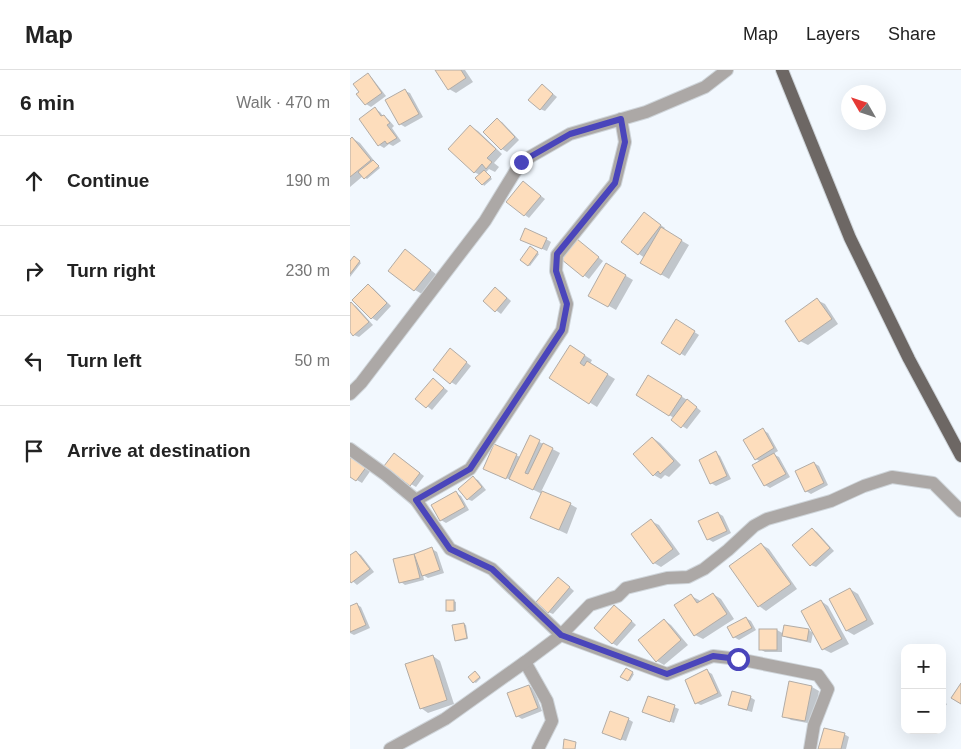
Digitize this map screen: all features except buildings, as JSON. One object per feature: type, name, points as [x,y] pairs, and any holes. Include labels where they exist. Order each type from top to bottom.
[{"type":"main road","points":[[782,70],[850,238],[909,359],[961,456]]},
{"type":"street","points":[[350,394],[361,383],[485,221],[521,162],[570,134],[646,112],[705,87],[727,70]]},
{"type":"street","points":[[416,500],[470,469],[562,330],[567,304],[556,271],[557,254],[615,183],[625,142],[621,119]]},
{"type":"street","points":[[350,448],[416,500],[450,549],[492,569],[561,635],[667,674],[713,656],[818,675],[828,689],[814,724],[810,749]]},
{"type":"street","points":[[390,749],[445,719],[525,662],[561,635],[590,606],[618,596],[626,588],[667,578],[688,577],[704,569],[754,526],[767,519],[831,501],[864,486],[892,477],[933,483],[961,510]]},
{"type":"street","points":[[525,662],[547,700],[552,721],[538,749]]},
{"type":"route","points":[[521,162],[570,134],[621,119],[625,142],[615,183],[557,254],[556,271],[567,304],[562,330],[470,469],[416,500],[450,549],[492,569],[561,635],[667,674],[713,656],[738,659]]}]
